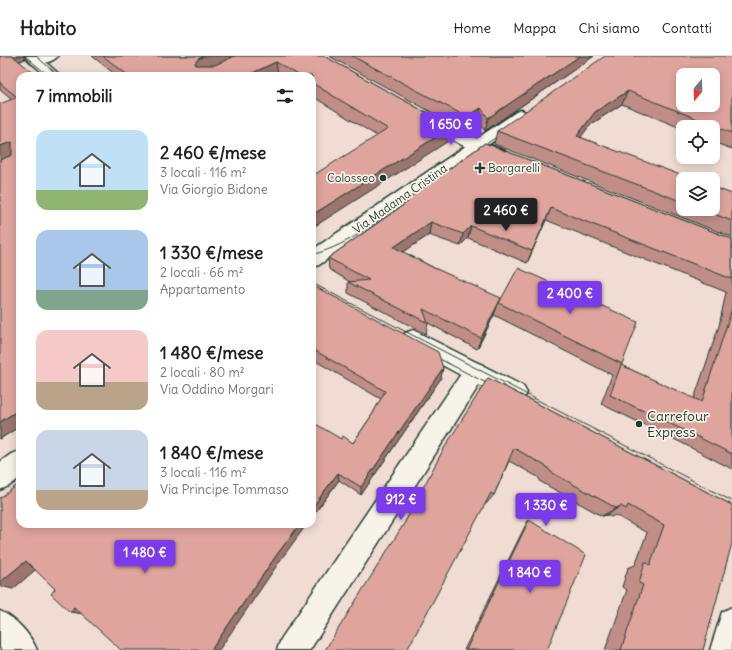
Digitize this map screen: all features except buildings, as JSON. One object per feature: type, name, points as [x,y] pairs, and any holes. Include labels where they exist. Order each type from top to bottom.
[{"type":"street","points":[[34,59],[51,56]]},
{"type":"street","points":[[34,59],[49,72]]},
{"type":"street","points":[[410,108],[477,146],[516,162]]},
{"type":"street","name":"Via Madama Cristina","points":[[316,257],[531,108]]},
{"type":"street","points":[[393,329],[537,404]]},
{"type":"street","points":[[292,650],[475,372]]},
{"type":"street","points":[[0,477],[16,466]]},
{"type":"street","points":[[725,650],[732,622]]},
{"type":"street","points":[[0,626],[22,650]]},
{"type":"tram line","points":[[25,56],[44,72]]},
{"type":"tram line","points":[[36,56],[54,72]]},
{"type":"tram line","points":[[477,150],[504,132]]},
{"type":"tram line","points":[[316,254],[353,237],[415,194]]},
{"type":"tram line","points":[[316,285],[732,501]]},
{"type":"tram line","points":[[430,354],[496,388]]},
{"type":"place","name":"Borgarelli","points":[[480,168]]},
{"type":"place","name":"Colosseo","points":[[383,178]]},
{"type":"place","name":"Carrefour Express","points":[[639,424]]}]
